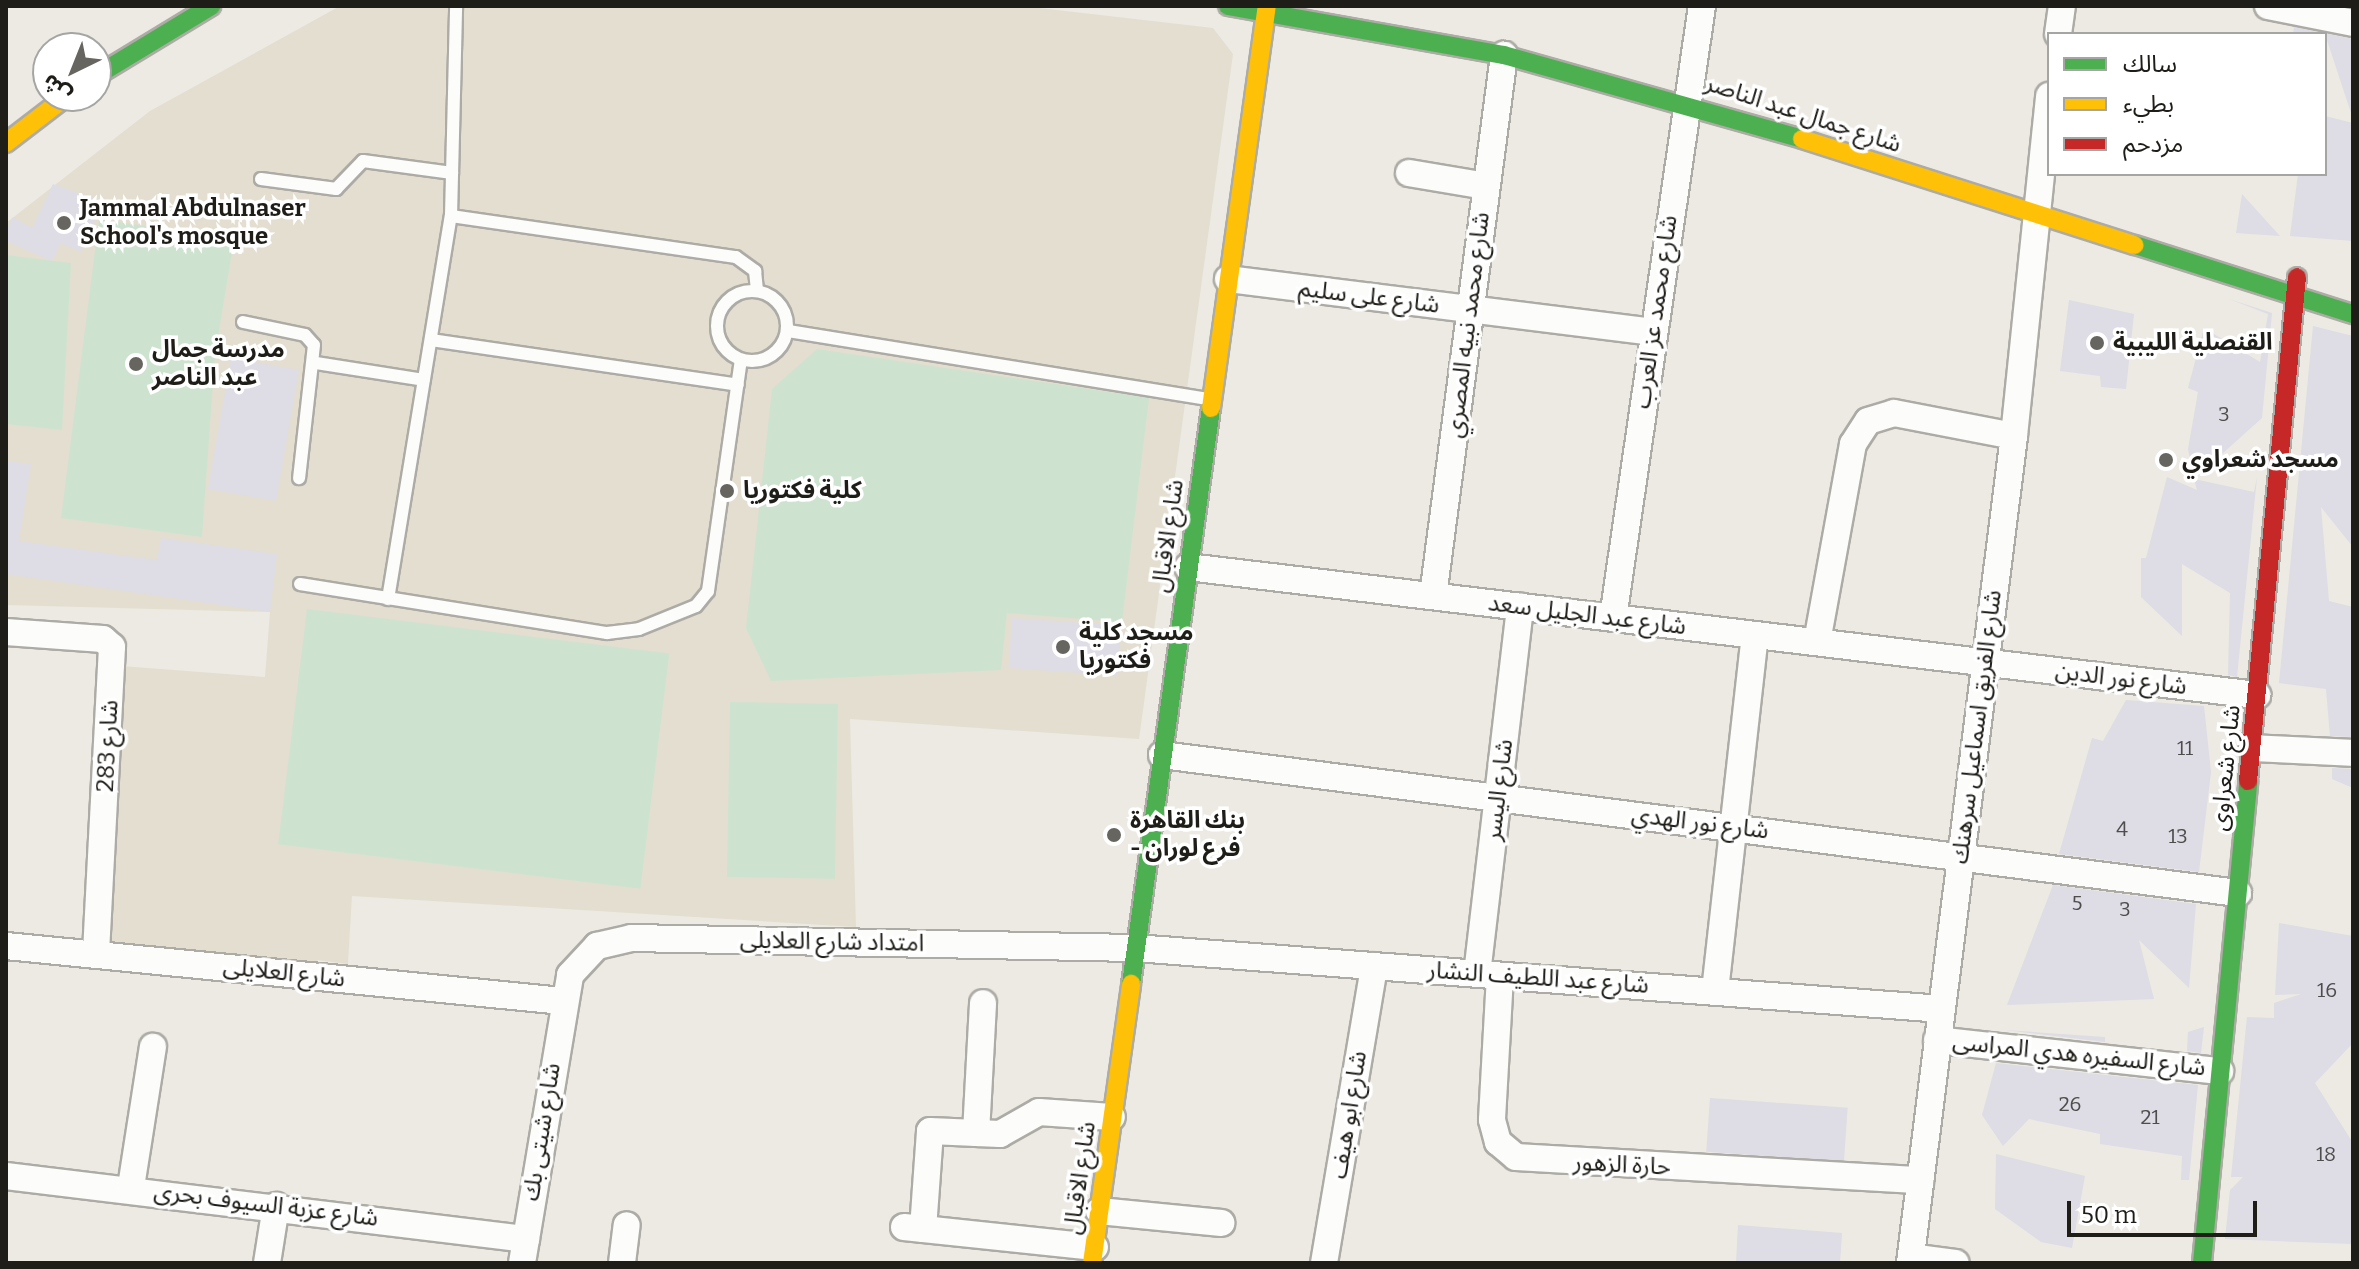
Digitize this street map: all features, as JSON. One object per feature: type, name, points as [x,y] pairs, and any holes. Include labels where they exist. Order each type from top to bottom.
[{"type":"street","points":[[112,66],[211,6]]},
{"type":"street","name":"شارع جمال عبد الناصر","points":[[1228,6],[1266,9],[1504,55],[1688,96]]},
{"type":"street","name":"شارع محمد عز العرب","points":[[1613,618],[1702,6]]},
{"type":"street","points":[[2058,32],[2062,6]]},
{"type":"street","points":[[2268,6],[2353,23]]},
{"type":"street","name":"شارع الاقبال","points":[[1094,1255],[1266,9]]},
{"type":"street","name":"شارع جمال عبد الناصر","points":[[1424,19],[2035,202],[2296,286],[2353,295]]},
{"type":"street","name":"شارع محمد نبيه المصري","points":[[1433,596],[1504,55]]},
{"type":"street","name":"شارع الفريق اسماعيل سرهنك","points":[[1910,1260],[2014,436],[2035,202],[2047,111]]},
{"type":"street","points":[[6,143],[46,112]]},
{"type":"street","points":[[1409,173],[1486,186]]},
{"type":"street","name":"شارع جمال عبد الناصر","points":[[2035,202],[2072,203],[2296,286],[2353,314]]},
{"type":"street","name":"شارع على سليم","points":[[1228,279],[1653,332]]},
{"type":"street","name":"شارع شعراوى","points":[[2202,1263],[2296,286]]},
{"type":"street","points":[[1817,642],[1853,444],[1868,421],[1894,413],[2014,436]]},
{"type":"street","name":"شارع عبد الجليل سعد","points":[[1188,567],[1985,663]]},
{"type":"street","name":"شارع اليسر","points":[[1489,975],[1498,797],[1520,607]]},
{"type":"street","name":"شارع 283","points":[[6,632],[103,639],[112,647],[96,955]]},
{"type":"street","points":[[1715,991],[1755,635]]},
{"type":"street","name":"شارع نور الدين","points":[[1985,663],[2257,695]]},
{"type":"street","points":[[2252,748],[2353,753]]},
{"type":"street","name":"شارع نور الهدي","points":[[1162,755],[2238,893]]},
{"type":"street","name":"امتداد شارع العلايلى","points":[[563,1001],[578,961],[597,946],[631,938],[1135,948]]},
{"type":"street","name":"شارع العلايلى","points":[[6,946],[563,1001]]},
{"type":"street","name":"شارع عبد اللطيف النشار","points":[[1135,948],[1942,1009]]},
{"type":"street","name":"شارع ابو هيف","points":[[1324,1263],[1374,966]]},
{"type":"street","name":"حارة الزهور","points":[[1489,975],[1492,1120],[1498,1142],[1516,1157],[1920,1180]]},
{"type":"street","name":"شارع شيتى بك","points":[[524,1251],[563,1001]]},
{"type":"street","points":[[976,1133],[983,1003]]},
{"type":"street","name":"شارع السفيره هدي المراسى","points":[[1937,1040],[2220,1071]]},
{"type":"street","points":[[131,1187],[153,1047]]},
{"type":"street","points":[[1094,1255],[914,1228],[926,1137],[936,1128],[1000,1134],[1039,1112],[1112,1117]]},
{"type":"street","name":"شارع عزبة السيوف بحرى","points":[[6,1176],[131,1187],[276,1206],[524,1251]]},
{"type":"street","points":[[267,1263],[276,1206]]},
{"type":"street","points":[[1099,1211],[1221,1223]]},
{"type":"street","points":[[622,1263],[627,1225]]},
{"type":"street","points":[[1910,1260],[1956,1263]]},
{"type":"lane","points":[[388,599],[451,216],[456,6]]},
{"type":"lane","points":[[261,179],[336,189],[363,161],[452,173]]},
{"type":"lane","points":[[451,216],[736,257],[755,271],[757,291]]},
{"type":"lane","points":[[757,291],[786,313],[788,331],[779,350],[762,360],[741,360],[718,335],[718,318],[740,293],[757,291]]},
{"type":"lane","points":[[243,322],[305,335],[316,363],[299,478]]},
{"type":"lane","points":[[788,331],[1211,400]]},
{"type":"lane","points":[[431,340],[738,385]]},
{"type":"lane","points":[[300,584],[607,633],[639,629],[696,606],[708,591],[741,360]]},
{"type":"lane","points":[[316,363],[424,380]]},
{"type":"shaded area","name":"كلية فكتوريا","points":[[340,6],[1022,6],[1213,28],[1233,54],[1139,739],[850,719],[856,927],[352,896],[348,964],[317,960],[316,967],[104,949],[121,666],[265,677],[270,612],[6,605],[6,223],[150,111]]},
{"type":"green space","points":[[99,219],[234,240],[215,355],[202,537],[61,518]]},
{"type":"green space","points":[[6,255],[71,263],[62,430],[6,424]]},
{"type":"green space","points":[[817,349],[1149,398],[1122,622],[1007,613],[1001,670],[771,681],[746,628],[772,389]]},
{"type":"green space","points":[[307,609],[669,653],[640,889],[278,844]]},
{"type":"green space","points":[[730,702],[838,704],[835,879],[727,877]]},
{"type":"building","points":[[2294,27],[2319,32],[2293,32]]},
{"type":"building","points":[[2327,34],[2353,39],[2353,119],[2327,40]]},
{"type":"building","points":[[2327,116],[2353,123],[2353,241],[2290,236],[2298,176],[2327,176]]},
{"type":"building","name":"Jammal Abdulnaser School's mosque","points":[[53,184],[103,202],[81,252],[61,243],[52,261],[6,241],[6,230],[13,217],[32,228]]},
{"type":"building","points":[[2242,194],[2280,236],[2236,233]]},
{"type":"building","points":[[2229,299],[2272,313],[2262,418],[2194,479],[2188,449],[2198,392],[2188,388],[2204,328],[2260,362],[2268,314]]},
{"type":"building","name":"القنصلية الليبية","points":[[2069,300],[2134,314],[2126,389],[2101,387],[2100,376],[2060,371]]},
{"type":"building","points":[[2313,326],[2353,336],[2353,547],[2321,507],[2329,601],[2353,607],[2353,737],[2330,736],[2326,689],[2279,683]]},
{"type":"building","points":[[231,358],[299,370],[276,501],[208,489]]},
{"type":"building","points":[[6,461],[31,464],[19,541],[157,560],[161,538],[277,554],[270,612],[6,574]]},
{"type":"building","points":[[2167,477],[2197,490],[2194,479],[2254,492],[2257,477],[2237,677],[2228,675],[2230,593],[2182,564],[2182,636],[2141,597],[2141,558],[2146,558]]},
{"type":"building","name":"مسجد كلية فكتوريا","points":[[1012,618],[1121,626],[1117,675],[1009,668]]},
{"type":"building","points":[[2126,700],[2204,706],[2211,772],[2199,872],[2059,854],[2092,738],[2103,741]]},
{"type":"building","points":[[2332,768],[2353,769],[2353,788],[2332,779]]},
{"type":"building","points":[[2053,885],[2196,904],[2189,988],[2139,940],[2154,999],[2007,1005]]},
{"type":"building","points":[[2279,923],[2353,936],[2353,1043],[2315,1083],[2353,1143],[2353,1244],[2225,1239],[2230,1190],[2243,1177],[2231,1177],[2247,1017],[2274,1018],[2274,1003],[2301,994],[2275,995]]},
{"type":"building","points":[[2204,1027],[2201,1053],[2187,1051],[2188,1032]]},
{"type":"building","points":[[2005,1030],[2105,1037],[2105,1042]]},
{"type":"building","points":[[1996,1063],[2198,1085],[2189,1180],[2181,1180],[2182,1156],[2100,1144],[2100,1134],[2029,1119],[2003,1146],[1982,1115]]},
{"type":"building","points":[[1710,1098],[1848,1108],[1844,1161],[1706,1152]]},
{"type":"building","points":[[1996,1154],[2085,1176],[2072,1248],[2041,1242],[1995,1209]]},
{"type":"building","points":[[1738,1225],[1842,1233],[1840,1263],[1736,1263]]},
{"type":"traffic: fast","points":[[112,66],[211,6]]},
{"type":"traffic: fast","points":[[1228,6],[1504,55],[1802,139]]},
{"type":"traffic: fast","points":[[2135,245],[2353,314]]},
{"type":"traffic: fast","points":[[1131,984],[1211,408]]},
{"type":"traffic: fast","points":[[2202,1263],[2248,781]]},
{"type":"traffic: slow","points":[[1211,408],[1267,6]]},
{"type":"traffic: slow","points":[[6,143],[46,112]]},
{"type":"traffic: slow","points":[[1802,139],[2135,245]]},
{"type":"traffic: slow","points":[[1092,1263],[1131,984]]},
{"type":"traffic: jam","points":[[2248,781],[2297,277]]},
{"type":"place","name":"Jammal Abdulnaser School's mosque","points":[[64,223]]},
{"type":"place","name":"القنصلية الليبية","points":[[2097,343]]},
{"type":"place","name":"مدرسة جمال عبد الناصر","points":[[136,364]]},
{"type":"place","name":"مسجد شعراوي","points":[[2166,460]]},
{"type":"place","name":"كلية فكتوريا","points":[[727,491]]},
{"type":"place","name":"مسجد كلية فكتوريا","points":[[1063,647]]},
{"type":"place","name":"بنك القاهرة - فرع لوران","points":[[1114,835]]}]
